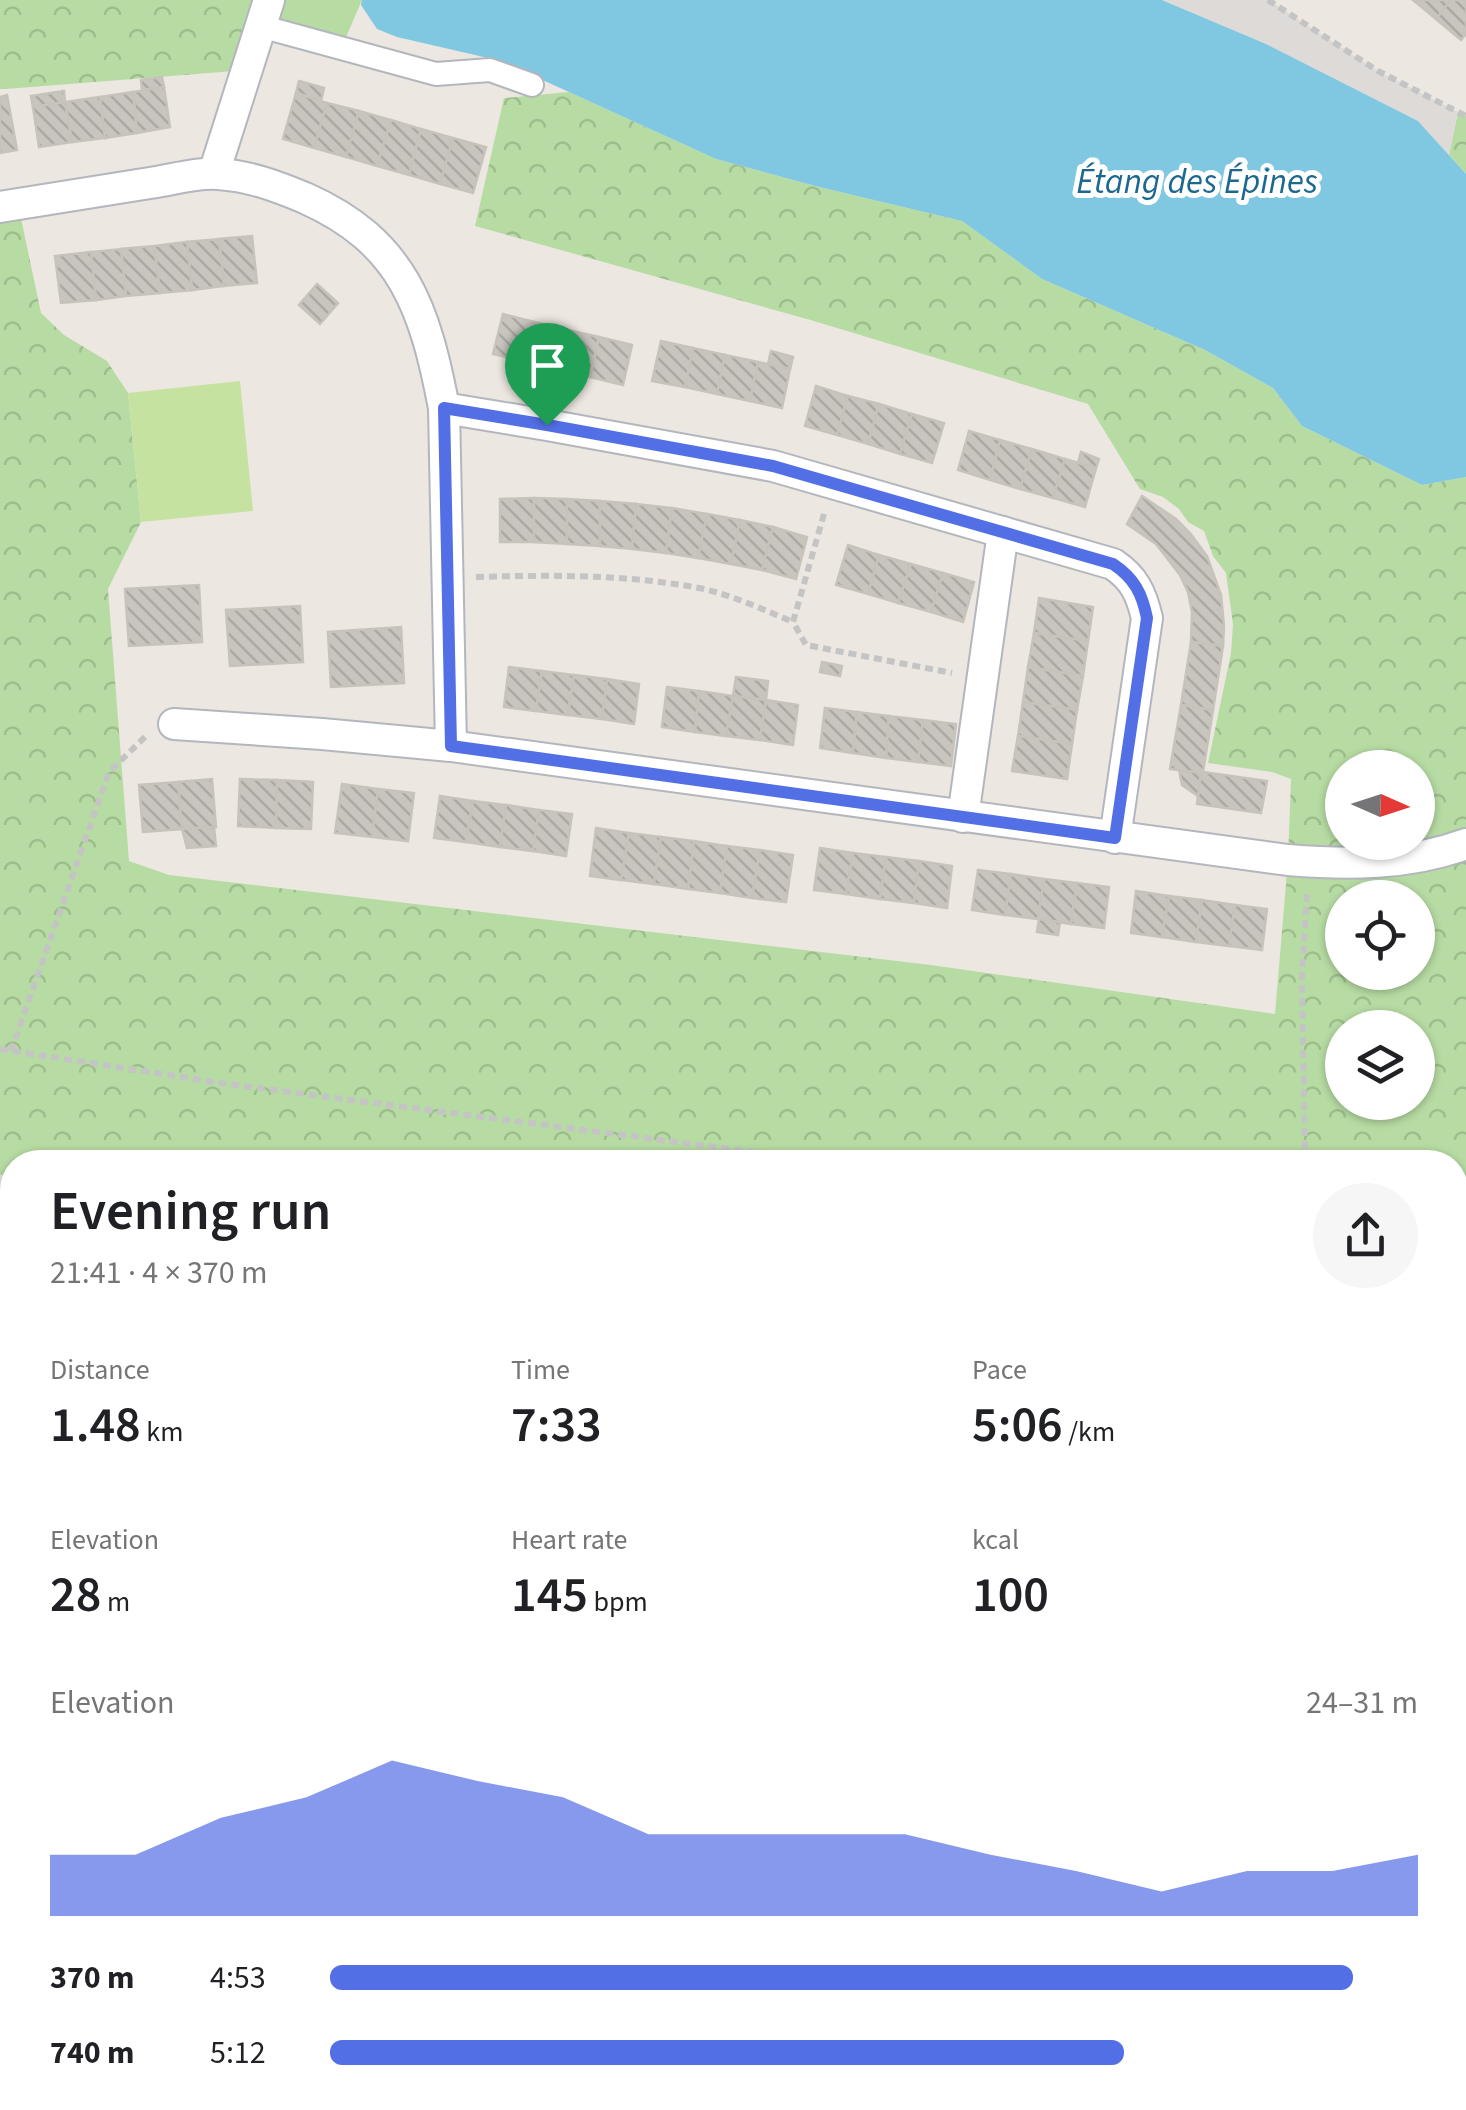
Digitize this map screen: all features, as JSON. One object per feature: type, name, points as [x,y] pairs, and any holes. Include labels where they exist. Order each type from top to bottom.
[{"type":"street","points":[[214,173],[264,13],[436,74],[490,70],[532,85]]},
{"type":"street","points":[[0,207],[214,173],[268,182],[336,213],[378,244],[420,310],[435,358],[444,408],[451,746]]},
{"type":"street","points":[[444,408],[773,466],[1113,564],[1128,574],[1138,588],[1147,618],[1115,838]]},
{"type":"street","points":[[963,817],[1003,532]]},
{"type":"street","points":[[174,724],[451,746],[1308,862],[1377,863],[1466,844]]},
{"type":"path","points":[[1268,0],[1378,71],[1466,116]]},
{"type":"path","points":[[793,622],[832,483]]},
{"type":"path","points":[[448,578],[600,576],[700,588],[793,622],[806,644],[983,679]]},
{"type":"path","points":[[11,1051],[109,772],[145,736],[174,724]]},
{"type":"path","points":[[1304,1150],[1302,974],[1308,862]]},
{"type":"path","points":[[0,1049],[227,1084],[739,1150]]},
{"type":"green space","points":[[0,0],[269,0],[247,70],[0,89]]},
{"type":"green space","points":[[269,0],[362,0],[341,49],[260,26]]},
{"type":"green space","points":[[569,92],[716,159],[962,221],[1042,279],[1205,350],[1273,388],[1302,426],[1422,485],[1466,477],[1466,1150],[0,1150],[0,207],[18,204],[41,313],[64,335],[107,361],[128,393],[141,522],[108,589],[129,861],[169,875],[931,965],[1275,1014],[1291,779],[1272,772],[1208,763],[1231,653],[1233,624],[1226,573],[1213,556],[1204,531],[1188,522],[1163,497],[1140,489],[1088,404],[814,321],[475,226],[504,98]]},
{"type":"green space","points":[[1458,112],[1466,116],[1466,174],[1449,155]]},
{"type":"green space","points":[[240,381],[253,511],[141,522],[128,393]]},
{"type":"shaded area","points":[[1163,0],[1268,0],[1378,71],[1458,112],[1449,155],[1418,121],[1266,44]]},
{"type":"water","name":"Étang des Épines","points":[[362,0],[1162,0],[1266,44],[1418,121],[1466,174],[1466,477],[1422,485],[1302,426],[1273,388],[1205,350],[1042,279],[962,221],[716,159],[501,61],[377,29],[361,5]]},
{"type":"building","points":[[1413,0],[1451,0],[1436,19]]},
{"type":"building","points":[[1451,0],[1466,0],[1466,34],[1461,40],[1436,19]]},
{"type":"building","points":[[162,77],[164,87],[142,90],[141,80]]},
{"type":"building","points":[[299,81],[324,88],[321,101],[296,93]]},
{"type":"building","points":[[164,87],[170,127],[137,133],[133,92]]},
{"type":"building","points":[[64,91],[65,102],[33,107],[31,96]]},
{"type":"building","points":[[133,92],[137,133],[105,138],[100,97]]},
{"type":"building","points":[[296,93],[327,103],[314,148],[283,139]]},
{"type":"building","points":[[7,95],[17,150],[0,153],[0,97]]},
{"type":"building","points":[[100,97],[105,138],[72,142],[65,102]]},
{"type":"building","points":[[65,102],[72,142],[39,147],[33,107]]},
{"type":"building","points":[[327,103],[359,111],[346,157],[314,148]]},
{"type":"building","points":[[359,111],[391,120],[377,166],[346,157]]},
{"type":"building","points":[[391,120],[421,129],[409,175],[377,166]]},
{"type":"building","points":[[421,129],[453,138],[440,184],[409,175]]},
{"type":"building","points":[[453,138],[486,147],[473,193],[440,184]]},
{"type":"building","points":[[252,236],[257,283],[224,286],[219,239]]},
{"type":"building","points":[[219,239],[224,286],[192,290],[187,242]]},
{"type":"building","points":[[187,242],[192,290],[160,293],[154,246]]},
{"type":"building","points":[[154,246],[160,293],[126,296],[121,249]]},
{"type":"building","points":[[121,249],[126,296],[96,300],[91,252]]},
{"type":"building","points":[[91,252],[96,300],[61,303],[55,256]]},
{"type":"building","points":[[317,284],[338,303],[320,324],[299,305]]},
{"type":"building","points":[[503,314],[534,322],[525,361],[493,354]]},
{"type":"building","points":[[534,322],[568,330],[558,370],[525,361]]},
{"type":"building","points":[[568,330],[599,337],[590,377],[558,370]]},
{"type":"building","points":[[599,337],[632,345],[623,385],[590,377]]},
{"type":"building","points":[[661,341],[693,348],[685,387],[652,381]]},
{"type":"building","points":[[693,348],[725,355],[717,394],[685,387]]},
{"type":"building","points":[[771,351],[793,357],[790,369],[768,364]]},
{"type":"building","points":[[725,355],[758,362],[750,401],[717,394]]},
{"type":"building","points":[[758,362],[790,369],[782,408],[750,401]]},
{"type":"building","points":[[816,386],[848,396],[837,435],[805,426]]},
{"type":"building","points":[[848,396],[879,404],[868,444],[837,435]]},
{"type":"building","points":[[879,404],[912,414],[900,454],[868,444]]},
{"type":"building","points":[[912,414],[944,423],[932,463],[900,454]]},
{"type":"building","points":[[969,431],[1000,440],[990,480],[958,470]]},
{"type":"building","points":[[1000,440],[1032,449],[1020,489],[990,480]]},
{"type":"building","points":[[1032,449],[1065,459],[1053,498],[1020,489]]},
{"type":"building","points":[[1081,452],[1099,459],[1096,468],[1078,463]]},
{"type":"building","points":[[1065,459],[1096,468],[1085,507],[1053,498]]},
{"type":"building","points":[[1142,496],[1176,519],[1207,556],[1221,595],[1223,646],[1191,642],[1192,612],[1180,575],[1156,544],[1127,524]]},
{"type":"building","points":[[534,498],[534,542],[500,542],[500,499]]},
{"type":"building","points":[[534,498],[567,499],[567,544],[534,542]]},
{"type":"building","points":[[567,499],[600,501],[600,546],[567,544]]},
{"type":"building","points":[[600,501],[636,504],[632,549],[600,546]]},
{"type":"building","points":[[636,504],[672,508],[666,553],[632,549]]},
{"type":"building","points":[[672,508],[707,514],[698,558],[666,553]]},
{"type":"building","points":[[707,514],[740,520],[731,564],[698,558]]},
{"type":"building","points":[[740,520],[773,527],[762,570],[731,564]]},
{"type":"building","points":[[773,527],[807,537],[796,579],[762,570]]},
{"type":"building","points":[[848,545],[879,555],[868,594],[836,585]]},
{"type":"building","points":[[879,555],[911,564],[898,603],[868,594]]},
{"type":"building","points":[[911,564],[943,573],[931,612],[898,603]]},
{"type":"building","points":[[943,573],[974,582],[963,622],[931,612]]},
{"type":"building","points":[[199,585],[202,642],[129,646],[125,589]]},
{"type":"building","points":[[1039,598],[1093,607],[1088,641],[1034,633]]},
{"type":"building","points":[[300,606],[303,662],[230,666],[226,610]]},
{"type":"building","points":[[401,627],[404,683],[331,687],[328,632]]},
{"type":"building","points":[[1034,633],[1088,641],[1083,676],[1028,667]]},
{"type":"building","points":[[1191,642],[1223,646],[1213,710],[1181,705]]},
{"type":"building","points":[[822,662],[842,666],[840,676],[820,672]]},
{"type":"building","points":[[509,667],[542,671],[536,711],[504,707]]},
{"type":"building","points":[[1028,667],[1083,676],[1077,710],[1023,702]]},
{"type":"building","points":[[542,671],[574,675],[568,715],[536,711]]},
{"type":"building","points":[[574,675],[607,679],[602,719],[568,715]]},
{"type":"building","points":[[736,677],[768,681],[766,700],[733,696]]},
{"type":"building","points":[[607,679],[639,684],[634,724],[602,719]]},
{"type":"building","points":[[667,687],[699,691],[695,732],[662,727]]},
{"type":"building","points":[[699,691],[733,696],[726,736],[695,732]]},
{"type":"building","points":[[733,696],[766,700],[760,740],[726,736]]},
{"type":"building","points":[[766,700],[798,705],[793,745],[760,740]]},
{"type":"building","points":[[1023,702],[1077,710],[1072,744],[1018,736]]},
{"type":"building","points":[[1181,705],[1213,710],[1203,772],[1267,781],[1261,813],[1197,804],[1201,773],[1170,769]]},
{"type":"building","points":[[825,708],[857,712],[853,753],[820,748]]},
{"type":"building","points":[[857,712],[889,716],[886,758],[853,753]]},
{"type":"building","points":[[889,716],[923,720],[918,762],[886,758]]},
{"type":"building","points":[[923,720],[956,724],[951,766],[918,762]]},
{"type":"building","points":[[1018,736],[1072,744],[1067,779],[1012,771]]},
{"type":"building","points":[[1179,770],[1201,773],[1198,796],[1182,785]]},
{"type":"building","points":[[212,779],[216,827],[182,829],[178,782]]},
{"type":"building","points":[[240,779],[277,780],[276,828],[238,826]]},
{"type":"building","points":[[277,780],[313,782],[311,829],[276,828]]},
{"type":"building","points":[[178,782],[182,829],[143,832],[139,785]]},
{"type":"building","points":[[342,784],[378,789],[372,837],[335,833]]},
{"type":"building","points":[[378,789],[414,793],[408,841],[372,837]]},
{"type":"building","points":[[440,796],[473,801],[466,842],[434,838]]},
{"type":"building","points":[[473,801],[506,805],[500,847],[466,842]]},
{"type":"building","points":[[506,805],[539,810],[533,851],[500,847]]},
{"type":"building","points":[[539,810],[572,814],[566,856],[533,851]]},
{"type":"building","points":[[214,827],[216,846],[187,848],[182,829]]},
{"type":"building","points":[[596,828],[629,833],[621,880],[590,876]]},
{"type":"building","points":[[629,833],[661,837],[654,884],[621,880]]},
{"type":"building","points":[[661,837],[694,841],[688,889],[654,884]]},
{"type":"building","points":[[694,841],[727,846],[720,893],[688,889]]},
{"type":"building","points":[[727,846],[760,850],[752,898],[720,893]]},
{"type":"building","points":[[820,848],[853,853],[846,894],[814,890]]},
{"type":"building","points":[[760,850],[793,855],[786,902],[752,898]]},
{"type":"building","points":[[853,853],[886,857],[880,899],[846,894]]},
{"type":"building","points":[[886,857],[919,861],[914,903],[880,899]]},
{"type":"building","points":[[919,861],[952,866],[947,908],[914,903]]},
{"type":"building","points":[[978,870],[1011,874],[1005,915],[972,910]]},
{"type":"building","points":[[1011,874],[1044,879],[1038,919],[1005,915]]},
{"type":"building","points":[[1044,879],[1077,883],[1071,924],[1038,919]]},
{"type":"building","points":[[1077,883],[1109,887],[1104,928],[1071,924]]},
{"type":"building","points":[[1136,891],[1169,896],[1162,937],[1131,933]]},
{"type":"building","points":[[1169,896],[1202,900],[1196,942],[1162,937]]},
{"type":"building","points":[[1202,900],[1235,905],[1229,946],[1196,942]]},
{"type":"building","points":[[1235,905],[1267,909],[1262,950],[1229,946]]},
{"type":"building","points":[[1039,919],[1060,922],[1058,935],[1037,932]]},
{"type":"route","points":[[444,408],[547,425],[773,466],[1113,564],[1128,574],[1138,588],[1147,618],[1115,838],[451,746],[444,408]]}]
